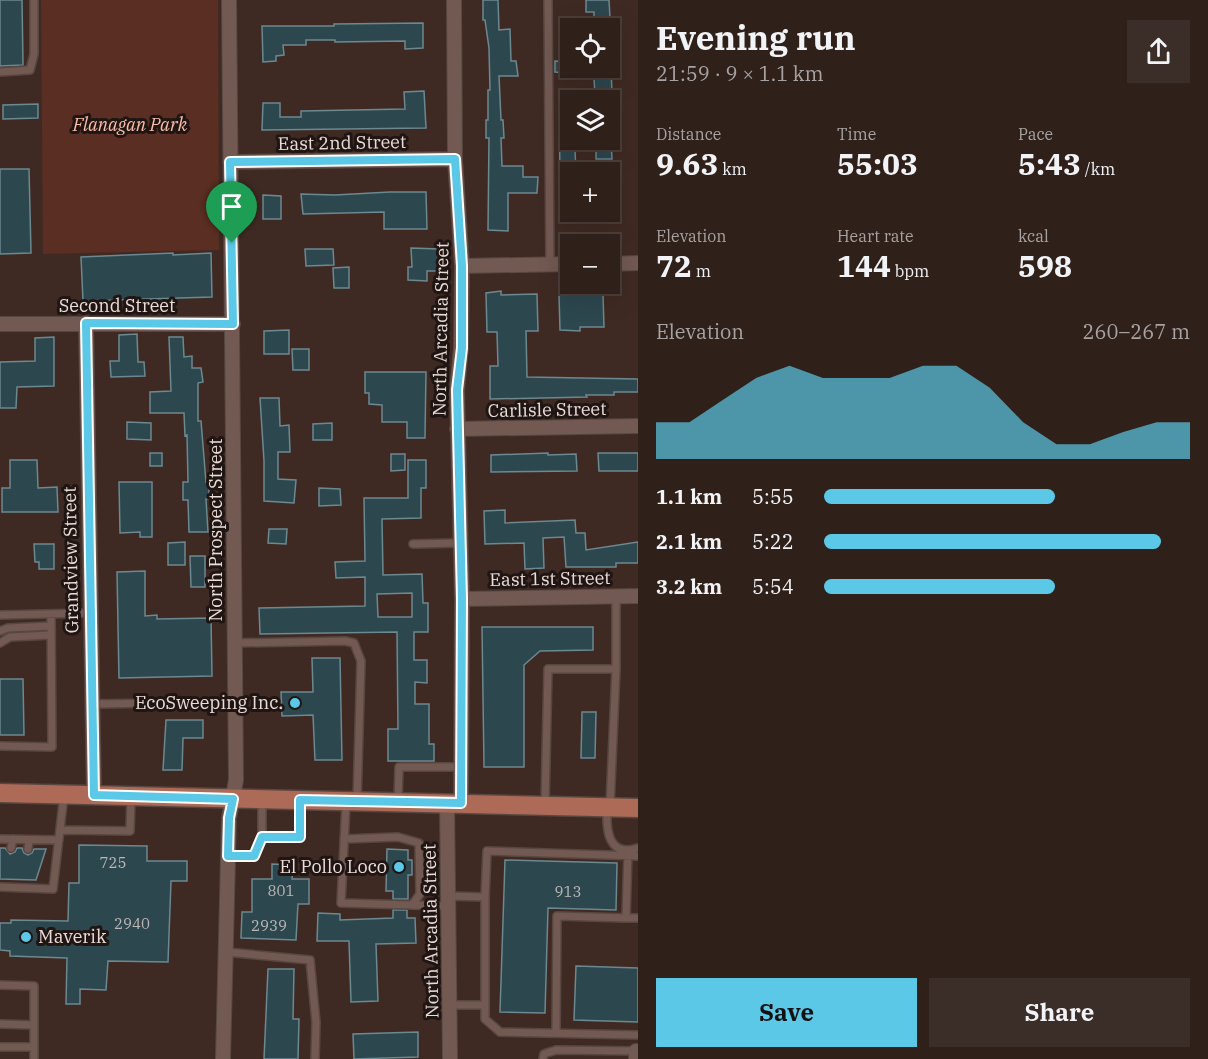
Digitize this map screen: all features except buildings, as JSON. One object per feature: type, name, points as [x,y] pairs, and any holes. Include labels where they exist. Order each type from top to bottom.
[{"type":"main road","points":[[0,793],[638,807]]},
{"type":"street","name":"North Prospect Street","points":[[223,1059],[229,818],[236,780],[229,0]]},
{"type":"street","name":"North Arcadia Street","points":[[450,1059],[448,901],[454,803],[461,767],[462,599],[457,390],[462,348],[462,266],[455,159],[454,0]]},
{"type":"street","name":"East 2nd Street","points":[[230,162],[455,159]]},
{"type":"street","points":[[620,264],[638,263]]},
{"type":"street","points":[[462,266],[560,264]]},
{"type":"street","name":"Grandview Street","points":[[86,323],[94,795]]},
{"type":"street","name":"Second Street","points":[[0,324],[233,324]]},
{"type":"street","name":"Carlisle Street","points":[[457,429],[638,426]]},
{"type":"street","name":"East 1st Street","points":[[462,599],[638,596]]},
{"type":"lane","points":[[0,72],[27,72],[32,67],[35,39],[34,0]]},
{"type":"lane","points":[[548,0],[550,265]]},
{"type":"lane","points":[[412,544],[460,543]]},
{"type":"lane","points":[[616,596],[616,669],[606,831],[616,847],[628,854]]},
{"type":"lane","points":[[0,615],[90,613]]},
{"type":"lane","points":[[0,746],[52,747],[51,614]]},
{"type":"lane","points":[[0,631],[8,628],[51,626]]},
{"type":"lane","points":[[0,643],[10,637],[51,634]]},
{"type":"lane","points":[[235,643],[345,641],[354,643],[361,661],[351,801],[344,839],[341,903],[412,905],[485,897]]},
{"type":"lane","points":[[545,805],[548,669],[616,669]]},
{"type":"lane","points":[[93,704],[235,702]]},
{"type":"lane","points":[[398,802],[399,767],[461,767]]},
{"type":"lane","points":[[2,884],[53,889],[64,795]]},
{"type":"lane","points":[[60,830],[130,831],[131,796]]},
{"type":"lane","points":[[228,856],[254,856],[262,837],[262,799]]},
{"type":"lane","points":[[262,837],[300,837],[300,800]]},
{"type":"lane","points":[[344,839],[399,837],[419,843],[420,894],[412,905]]},
{"type":"lane","points":[[0,839],[59,840]]},
{"type":"lane","points":[[11,848],[14,839]]},
{"type":"lane","points":[[28,849],[29,840]]},
{"type":"lane","points":[[628,854],[638,848]]},
{"type":"lane","points":[[638,856],[487,851],[485,897],[485,1018],[500,1032],[638,1035]]},
{"type":"lane","points":[[626,918],[628,854]]},
{"type":"lane","points":[[556,1033],[557,916],[638,918]]},
{"type":"lane","points":[[225,952],[310,960],[316,1022],[315,1059]]},
{"type":"lane","points":[[0,985],[34,986],[34,1059]]},
{"type":"lane","points":[[450,1005],[485,1005]]},
{"type":"lane","points":[[0,1024],[34,1025]]},
{"type":"lane","points":[[0,1047],[34,1047]]},
{"type":"lane","points":[[543,1059],[544,1054],[556,1050],[637,1054]]},
{"type":"green space","name":"Flanagan Park","points":[[41,0],[218,0],[219,250],[43,254]]},
{"type":"place","name":"EcoSweeping Inc.","points":[[295,703]]},
{"type":"place","name":"El Pollo Loco","points":[[399,867]]},
{"type":"place","name":"Maverik","points":[[26,937]]},
{"type":"route","points":[[455,159],[462,266],[462,348],[457,390],[462,599],[461,803],[300,800],[300,837],[262,837],[254,856],[228,856],[229,818],[233,799],[94,795],[86,323],[233,324],[232,243],[230,162],[455,159]]}]
